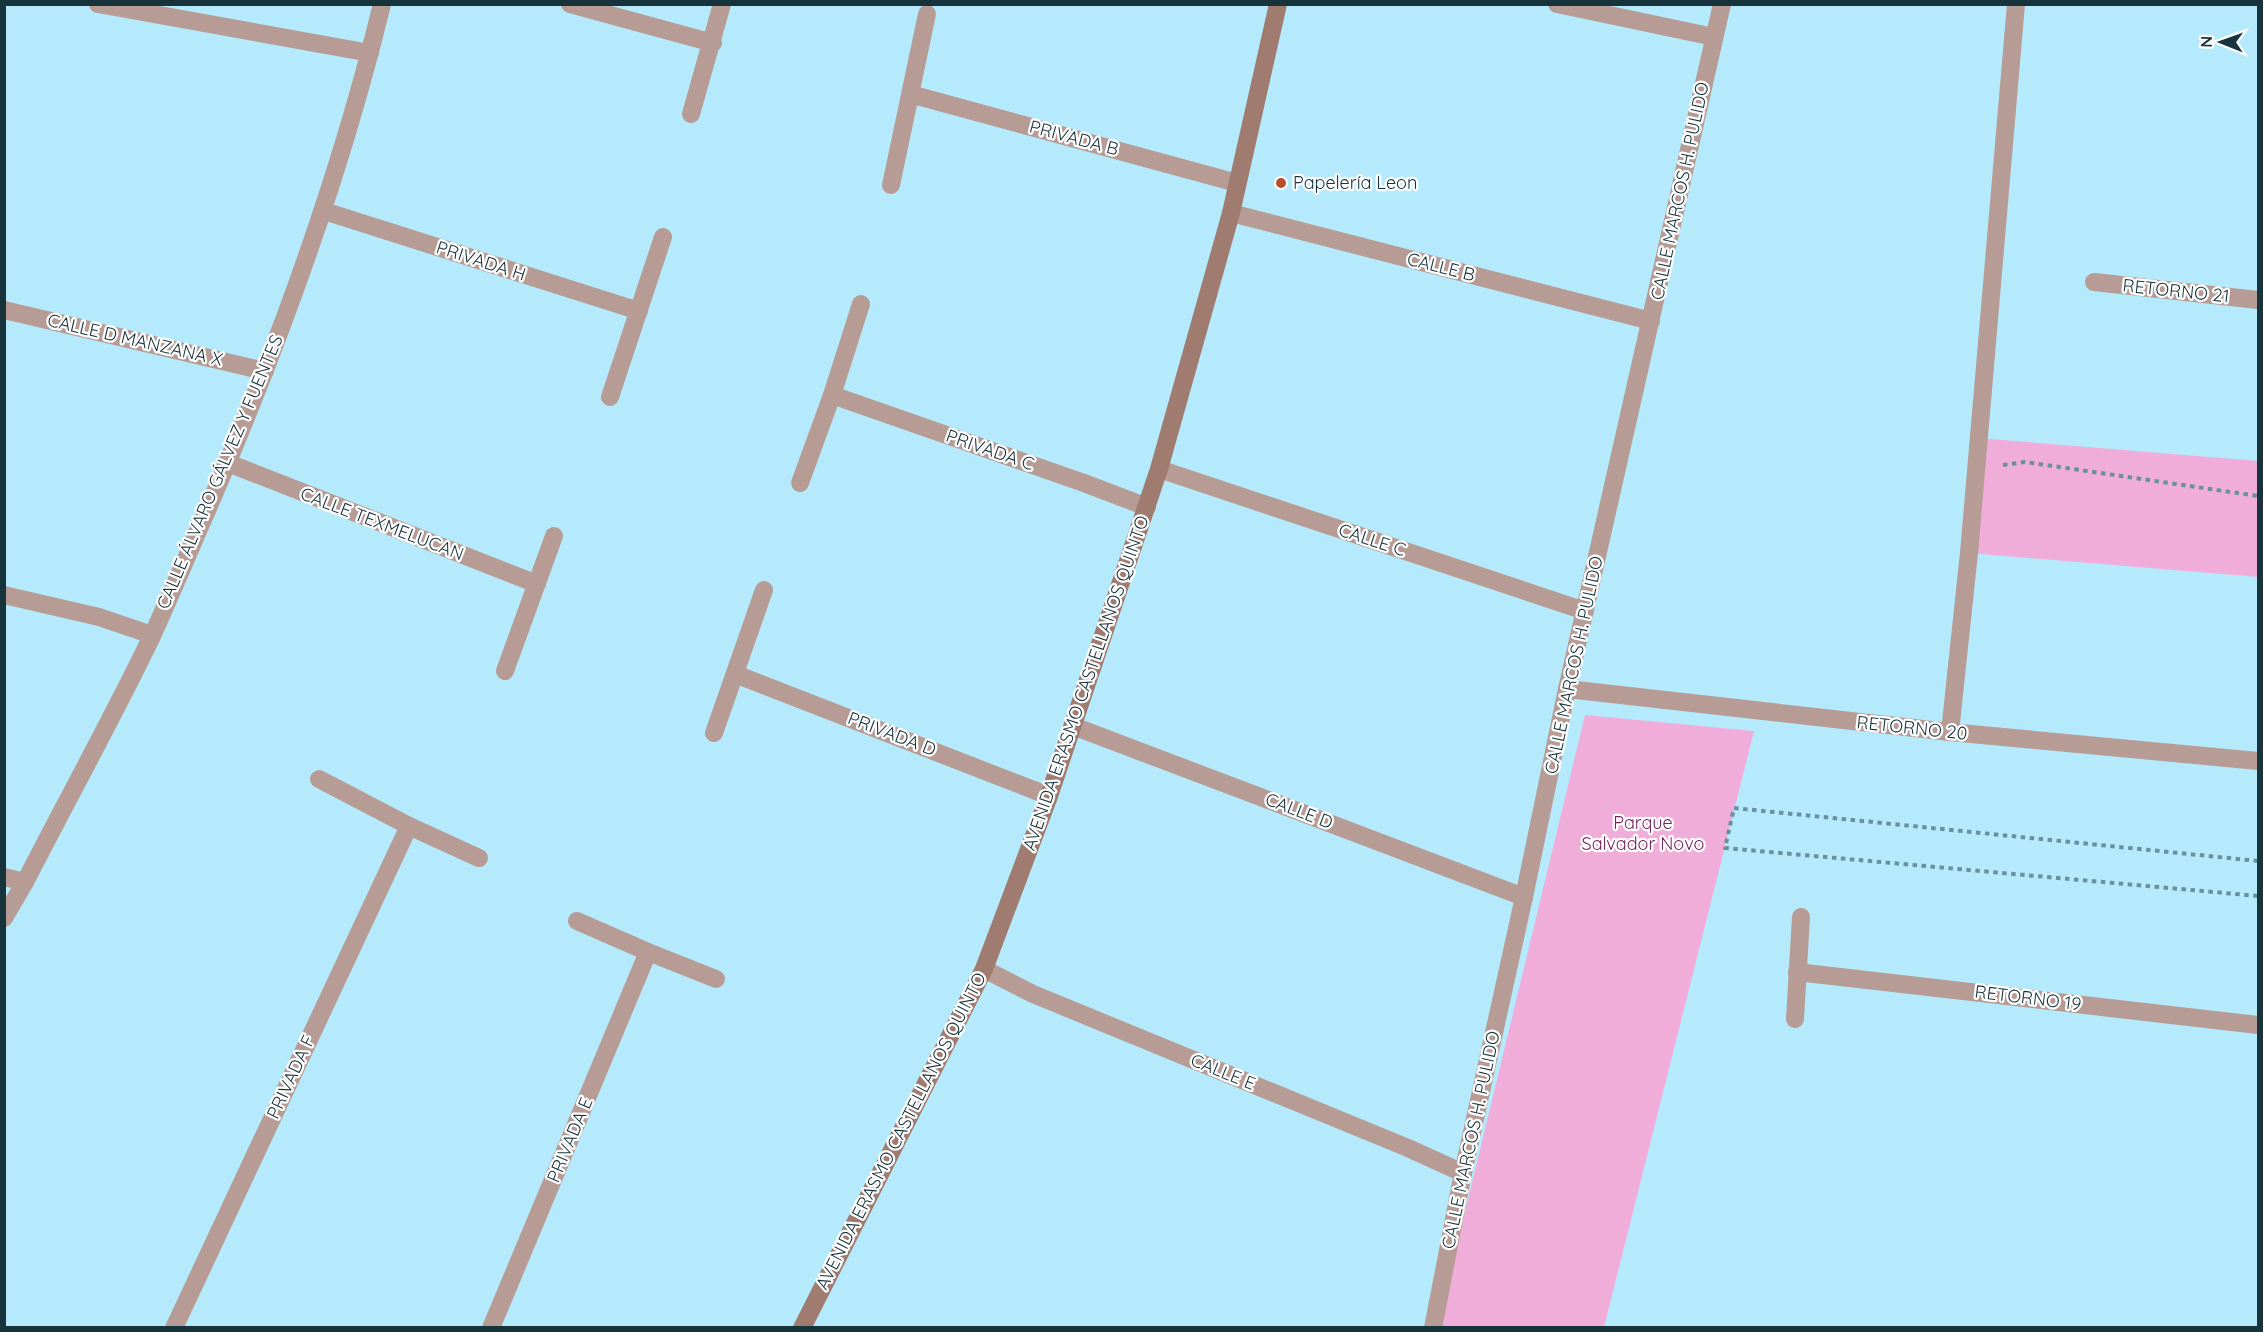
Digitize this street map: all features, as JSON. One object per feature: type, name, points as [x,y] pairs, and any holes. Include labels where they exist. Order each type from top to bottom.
[{"type":"street","points":[[98,4],[370,52]]},
{"type":"street","name":"CALLE ÁLVARO GÁLVEZ Y FUENTES","points":[[4,918],[25,882],[152,635],[228,463],[265,371],[324,211],[382,4]]},
{"type":"street","points":[[570,4],[713,43]]},
{"type":"street","points":[[691,114],[713,43],[722,4]]},
{"type":"street","name":"AVENIDA ERASMO CASTELLANOS QUINTO","points":[[802,1328],[984,969],[1049,796],[1159,469],[1231,213],[1278,4]]},
{"type":"street","points":[[1557,4],[1714,37]]},
{"type":"street","name":"CALLE MARCOS H. PULIDO","points":[[1433,1328],[1463,1173],[1567,689],[1722,4]]},
{"type":"street","points":[[1950,732],[1976,468],[2016,4]]},
{"type":"street","points":[[891,185],[927,14]]},
{"type":"street","name":"PRIVADA B","points":[[910,94],[1237,183]]},
{"type":"street","name":"PRIVADA H","points":[[324,211],[639,311]]},
{"type":"street","name":"CALLE B","points":[[1231,213],[1651,321]]},
{"type":"street","points":[[610,397],[663,237]]},
{"type":"street","name":"RETORNO 21","points":[[2094,282],[2259,300]]},
{"type":"street","points":[[800,483],[832,395],[861,304]]},
{"type":"street","name":"CALLE D MANZANA X","points":[[4,310],[265,371]]},
{"type":"street","name":"PRIVADA C","points":[[832,395],[1147,507]]},
{"type":"street","name":"CALLE TEXMELUCAN","points":[[228,463],[537,584]]},
{"type":"street","name":"CALLE C","points":[[1159,469],[1585,611]]},
{"type":"street","points":[[505,671],[554,537]]},
{"type":"street","points":[[714,733],[764,590]]},
{"type":"street","points":[[4,595],[99,617],[152,635]]},
{"type":"street","name":"PRIVADA D","points":[[735,674],[1049,796]]},
{"type":"street","name":"RETORNO 20","points":[[1567,689],[1950,732],[2259,761]]},
{"type":"street","name":"CALLE D","points":[[1073,726],[1524,897]]},
{"type":"street","points":[[319,779],[409,826],[479,858]]},
{"type":"street","name":"PRIVADA F","points":[[174,1328],[409,826]]},
{"type":"street","points":[[4,877],[25,882]]},
{"type":"street","points":[[1795,1018],[1801,917]]},
{"type":"street","points":[[577,921],[716,979]]},
{"type":"street","name":"PRIVADA E","points":[[491,1328],[648,952]]},
{"type":"street","name":"CALLE E","points":[[984,969],[1033,994],[1408,1148],[1463,1173]]},
{"type":"street","name":"RETORNO 19","points":[[1797,972],[2259,1025]]},
{"type":"path","points":[[1976,468],[2025,462],[2259,496]]},
{"type":"path","points":[[2259,861],[1734,808],[1725,848],[2259,896]]},
{"type":"green space","points":[[1978,438],[2258,461],[2258,577],[1969,553]]},
{"type":"green space","name":"Parque Salvador Novo","points":[[1585,715],[1754,731],[1604,1327],[1437,1328]]},
{"type":"place","name":"Papelería Leon","points":[[1281,183]]}]
